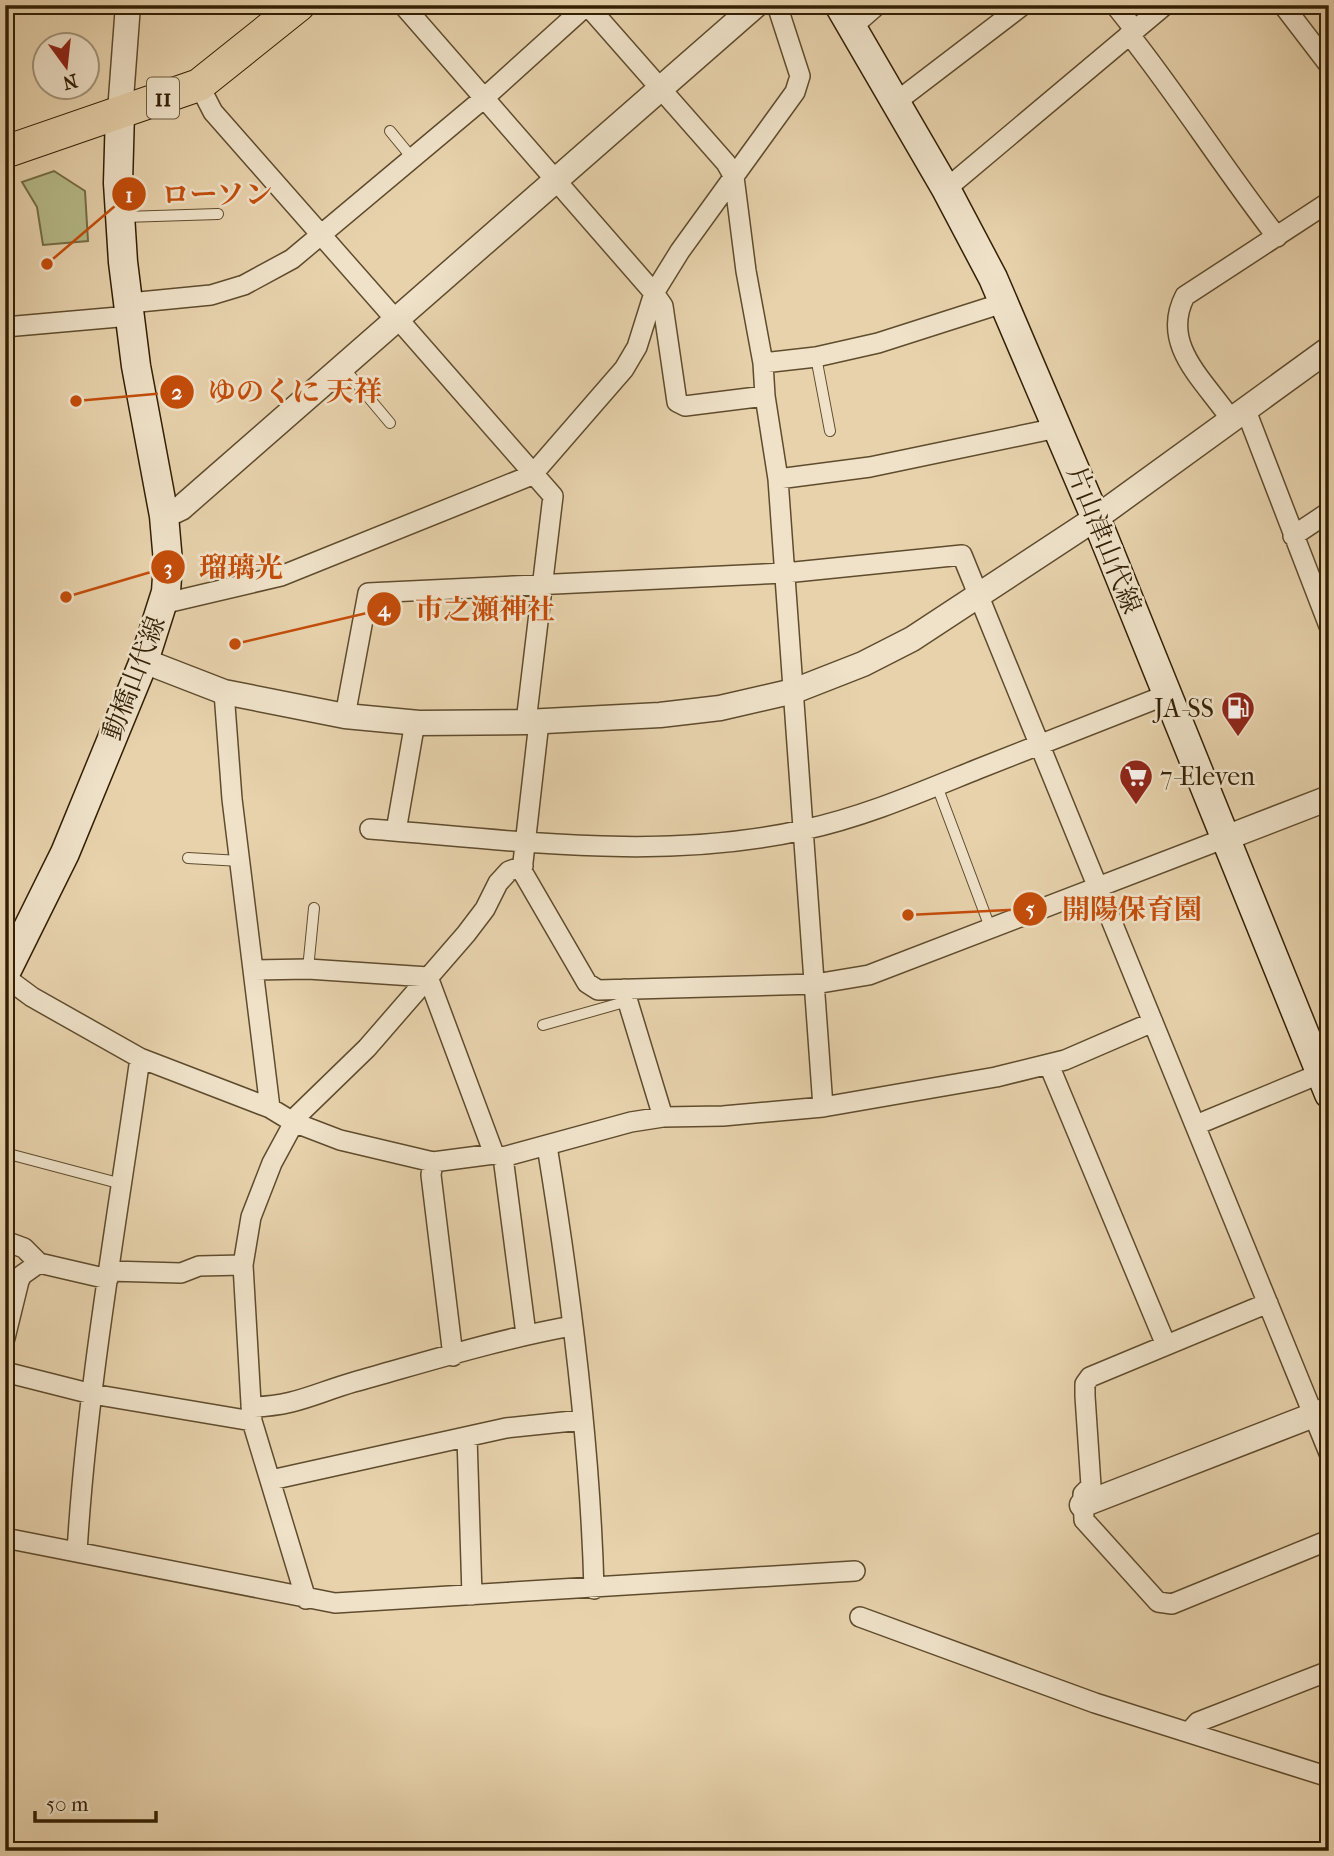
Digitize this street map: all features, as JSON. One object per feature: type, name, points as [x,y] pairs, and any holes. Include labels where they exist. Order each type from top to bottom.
[{"type":"main road","name":"11","points":[[5,152],[198,85],[299,5]]},
{"type":"main road","name":"片山津山代線","points":[[846,16],[946,189],[1003,303],[1096,518],[1223,839],[1326,1079]]},
{"type":"main road","name":"動橋山代線","points":[[5,975],[65,853],[126,698],[144,661],[162,604],[168,562],[164,516],[136,366],[129,309],[120,217],[120,112]]},
{"type":"street","points":[[120,112],[128,5]]},
{"type":"street","points":[[403,5],[663,306],[677,402],[685,406],[765,396]]},
{"type":"street","points":[[5,327],[211,295],[244,285],[292,260],[483,99],[587,5],[726,163],[733,177],[746,271],[763,363],[765,396],[778,479],[823,1107]]},
{"type":"street","points":[[164,516],[181,508],[756,5]]},
{"type":"street","points":[[162,604],[281,576],[532,475],[624,369],[637,347],[654,293],[702,218],[798,84],[800,76],[777,5]]},
{"type":"street","points":[[846,16],[877,5]]},
{"type":"street","points":[[896,102],[1023,5]]},
{"type":"street","points":[[1115,5],[1222,167],[1277,237]]},
{"type":"street","points":[[946,189],[1164,5]]},
{"type":"street","points":[[1283,5],[1322,42],[1329,65]]},
{"type":"street","points":[[198,85],[213,112],[553,496],[541,586],[522,871],[587,983],[598,990],[626,995],[815,984],[846,980],[895,968],[1329,798]]},
{"type":"street","points":[[1329,202],[1185,296],[1177,311],[1175,334],[1183,352],[1238,413],[1272,471],[1293,536],[1329,626]]},
{"type":"street","points":[[763,363],[816,357],[878,343],[1003,303]]},
{"type":"street","points":[[144,661],[224,692],[345,716],[415,722],[533,722],[720,708],[794,691],[863,664],[912,639],[978,597],[1096,518],[1329,349]]},
{"type":"street","points":[[778,479],[870,467],[1057,428]]},
{"type":"street","points":[[1293,536],[1329,512]]},
{"type":"street","points":[[345,716],[368,593],[785,573],[962,555],[1268,1303],[1322,1412],[1329,1453]]},
{"type":"street","points":[[224,692],[240,861],[270,1108]]},
{"type":"street","points":[[370,829],[524,841],[672,848],[804,830],[884,807],[1166,695]]},
{"type":"street","points":[[396,831],[415,722]]},
{"type":"street","points":[[306,1599],[251,1414],[243,1265],[251,1217],[272,1163],[293,1122],[367,1048],[428,977],[485,909],[498,883],[509,871],[523,866]]},
{"type":"street","points":[[254,970],[308,969],[428,977]]},
{"type":"street","points":[[5,975],[32,997],[140,1058],[270,1108],[293,1122],[340,1140],[433,1163],[547,1146],[631,1122],[663,1117],[723,1116],[823,1107],[1049,1065],[1153,1022]]},
{"type":"street","points":[[428,977],[499,1155],[526,1335]]},
{"type":"street","points":[[626,995],[663,1117]]},
{"type":"street","points":[[77,1552],[82,1476],[92,1394],[140,1058]]},
{"type":"street","points":[[1049,1065],[1166,1345]]},
{"type":"street","points":[[1196,1125],[1326,1079]]},
{"type":"street","points":[[547,1146],[582,1420],[592,1519],[594,1589]]},
{"type":"street","points":[[433,1163],[431,1175],[453,1356]]},
{"type":"street","points":[[5,1241],[24,1248],[40,1263],[109,1275],[181,1273],[199,1266],[243,1265]]},
{"type":"street","points":[[5,1338],[19,1281],[22,1275],[40,1263]]},
{"type":"street","points":[[1268,1303],[1090,1377],[1085,1384],[1090,1486],[1083,1494],[1084,1520],[1158,1602],[1172,1604],[1329,1540]]},
{"type":"street","points":[[5,1372],[92,1394],[251,1414],[526,1335],[572,1326]]},
{"type":"street","points":[[1082,1505],[1322,1412]]},
{"type":"street","points":[[271,1480],[506,1427],[582,1420]]},
{"type":"street","points":[[467,1437],[472,1595]]},
{"type":"street","points":[[5,1538],[335,1603],[855,1571]]},
{"type":"street","points":[[860,1617],[1095,1703],[1329,1777]]},
{"type":"street","points":[[1189,1732],[1198,1722],[1329,1671]]},
{"type":"lane","points":[[390,131],[413,159]]},
{"type":"lane","points":[[120,217],[218,214]]},
{"type":"lane","points":[[816,357],[830,431]]},
{"type":"lane","points":[[342,367],[390,423]]},
{"type":"lane","points":[[937,786],[992,930]]},
{"type":"lane","points":[[188,858],[240,861]]},
{"type":"lane","points":[[308,969],[314,908]]},
{"type":"lane","points":[[543,1025],[626,995]]},
{"type":"lane","points":[[5,1153],[122,1184]]},
{"type":"green space","points":[[54,171],[85,191],[88,241],[43,245],[37,207],[22,182]]},
{"type":"place","name":"ローソン","points":[[47,264]]},
{"type":"place","name":"ゆのくに 天祥","points":[[76,401]]},
{"type":"place","name":"瑠璃光","points":[[66,597]]},
{"type":"place","name":"市之瀬神社","points":[[235,644]]},
{"type":"place","name":"JA-SS","points":[[1238,738]]},
{"type":"place","name":"7-Eleven","points":[[1136,806]]},
{"type":"place","name":"開陽保育園","points":[[908,915]]}]
